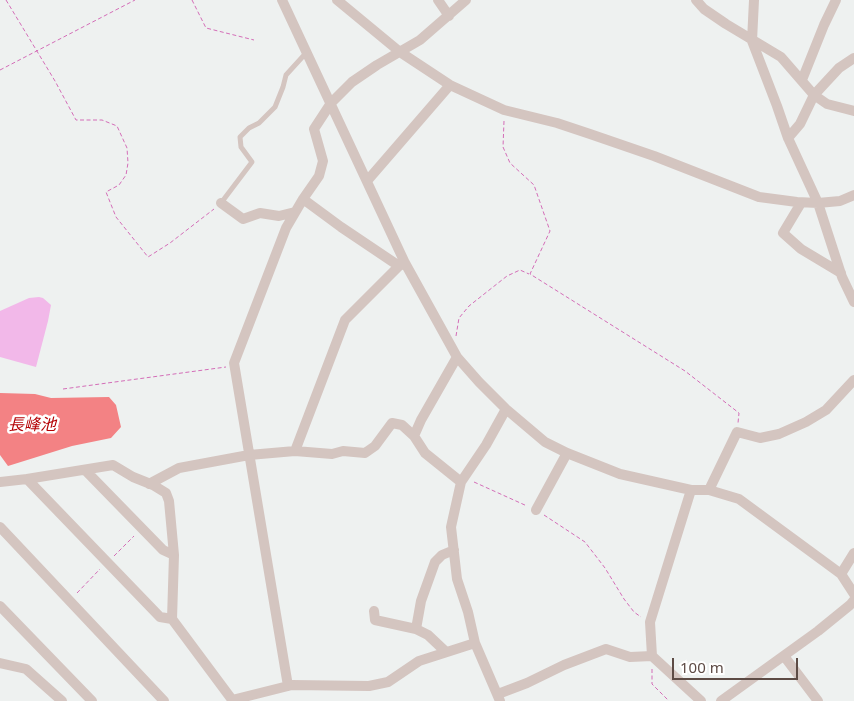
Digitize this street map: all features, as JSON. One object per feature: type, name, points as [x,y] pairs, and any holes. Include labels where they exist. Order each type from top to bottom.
[{"type":"street","points":[[282,0],[367,181],[402,264],[455,353],[479,382],[506,409],[545,442],[567,453],[620,474],[691,490],[709,490],[739,499],[841,574],[854,594]]},
{"type":"street","points":[[337,0],[400,52],[450,85],[504,110],[557,123],[609,140],[759,197],[818,203],[840,201],[854,195]]},
{"type":"street","points":[[438,0],[449,16]]},
{"type":"street","points":[[288,686],[234,363],[252,312],[286,228],[319,176],[323,161],[314,129],[331,103],[352,82],[420,40],[466,0]]},
{"type":"street","points":[[696,0],[704,9],[752,41],[781,57],[814,95],[834,107],[854,111]]},
{"type":"street","points":[[754,0],[752,41],[788,138],[818,203],[841,273],[854,302]]},
{"type":"street","points":[[802,80],[836,0]]},
{"type":"street","points":[[788,138],[800,124],[814,95],[839,68],[854,58]]},
{"type":"street","points":[[367,181],[450,85]]},
{"type":"street","points":[[303,199],[341,227],[402,264]]},
{"type":"street","points":[[800,202],[783,234],[801,249],[841,273]]},
{"type":"street","points":[[221,203],[243,218],[260,213],[279,216],[295,212]]},
{"type":"street","points":[[295,451],[345,320],[402,264]]},
{"type":"street","points":[[414,436],[455,353]]},
{"type":"street","points":[[709,490],[736,432],[760,438],[779,434],[806,422],[826,410],[854,380]]},
{"type":"street","points":[[506,409],[486,445],[460,482],[451,528],[457,580],[468,612],[475,643],[499,698],[564,665],[606,649],[630,656],[652,656],[701,701]]},
{"type":"street","points":[[149,484],[179,468],[249,455],[295,451],[332,454],[343,451],[365,452],[376,446],[392,423],[402,425],[414,436],[425,453],[460,482]]},
{"type":"street","points":[[536,510],[567,453]]},
{"type":"street","points":[[0,482],[113,465],[132,477],[166,493],[169,501],[174,555],[172,618],[233,700],[288,686],[369,686],[388,682],[419,661],[475,643]]},
{"type":"street","points":[[84,470],[162,550],[174,555]]},
{"type":"street","points":[[27,479],[160,617],[172,618]]},
{"type":"street","points":[[652,656],[650,622],[691,490]]},
{"type":"street","points":[[0,527],[164,701]]},
{"type":"street","points":[[416,629],[421,601],[435,562],[442,555],[454,550]]},
{"type":"street","points":[[841,574],[854,552]]},
{"type":"street","points":[[721,701],[784,656],[844,610],[854,600]]},
{"type":"street","points":[[0,606],[92,701]]},
{"type":"street","points":[[374,611],[375,620],[416,629],[428,635],[446,652]]},
{"type":"street","points":[[784,656],[818,701]]},
{"type":"street","points":[[0,663],[26,668],[62,701]]},
{"type":"lane","points":[[221,203],[252,162],[241,148],[240,137],[275,107],[286,75],[307,52]]},
{"type":"path","points":[[6,0],[55,81],[76,120],[102,120],[117,126],[127,148],[128,163],[126,175],[119,185],[106,192],[116,217],[148,257],[170,243],[221,203]]},
{"type":"path","points":[[0,70],[135,0]]},
{"type":"path","points":[[192,0],[206,28],[254,40]]},
{"type":"path","points":[[504,110],[502,146],[510,163],[534,185],[550,231],[530,274]]},
{"type":"path","points":[[455,353],[459,318],[469,306],[507,276],[520,270],[530,274],[685,370],[739,413],[736,432]]},
{"type":"path","points":[[63,389],[234,366]]},
{"type":"path","points":[[460,482],[476,482],[536,510],[585,542],[634,612],[650,622]]},
{"type":"path","points":[[69,600],[142,529]]},
{"type":"path","points":[[652,656],[652,684],[669,701]]},
{"type":"shaded area","points":[[39,297],[51,305],[36,367],[0,357],[0,311],[29,298]]},
{"type":"water","name":"長峰池","points":[[0,393],[35,394],[51,398],[109,397],[116,405],[121,427],[111,438],[72,446],[8,466],[0,455]]}]
